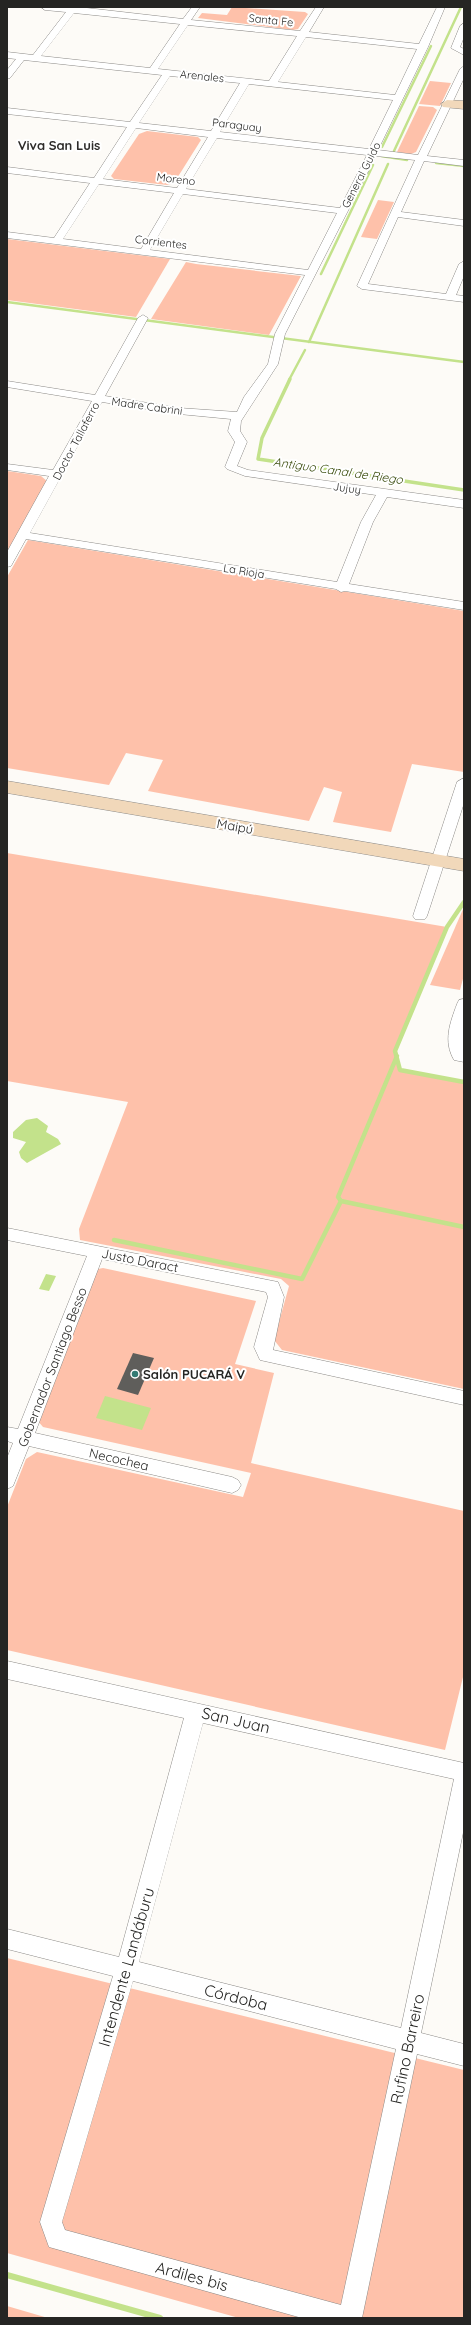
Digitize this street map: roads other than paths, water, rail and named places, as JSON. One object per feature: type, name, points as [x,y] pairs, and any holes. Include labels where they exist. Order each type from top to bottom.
[{"type":"street","name":"Santa Fe","points":[[45,7],[73,8],[186,22],[424,47]]},
{"type":"street","points":[[152,71],[196,7]]},
{"type":"street","points":[[272,84],[320,7]]},
{"type":"street","name":"General Guido","points":[[231,467],[241,442],[234,431],[236,420],[241,416],[250,397],[267,375],[273,364],[278,339],[371,155],[424,47],[441,7]]},
{"type":"street","points":[[35,58],[73,8]]},
{"type":"street","points":[[464,26],[455,48],[464,52]]},
{"type":"street","name":"Arenales","points":[[7,55],[398,98]]},
{"type":"street","points":[[7,76],[22,56]]},
{"type":"street","points":[[464,69],[419,161],[362,286],[464,299]]},
{"type":"street","points":[[57,241],[168,72]]},
{"type":"street","points":[[144,252],[246,81]]},
{"type":"street","points":[[447,104],[464,105]]},
{"type":"street","name":"Paraguay","points":[[7,111],[214,134],[419,161],[464,169]]},
{"type":"street","name":"Paraguay","points":[[419,161],[464,164]]},
{"type":"street","name":"Moreno","points":[[7,170],[342,211]]},
{"type":"street","points":[[396,214],[464,223]]},
{"type":"street","name":"Corrientes","points":[[7,235],[311,273]]},
{"type":"street","points":[[450,297],[464,264]]},
{"type":"street","name":"Doctor Tallaferro","points":[[7,563],[58,474],[142,320]]},
{"type":"street","name":"Madre Cabrini","points":[[7,384],[80,394],[98,399],[179,411],[241,416]]},
{"type":"street","points":[[7,467],[58,474]]},
{"type":"street","name":"Jujuy","points":[[231,467],[245,473],[464,504]]},
{"type":"street","points":[[341,588],[367,522],[383,493]]},
{"type":"street","name":"La Rioja","points":[[23,535],[341,588],[464,606]]},
{"type":"street","name":"Maipú","points":[[7,776],[75,793],[441,855],[464,865]]},
{"type":"street","points":[[420,916],[464,782]]},
{"type":"street","name":"Maipú","points":[[7,788],[75,793]]},
{"type":"street","name":"Maipú","points":[[441,855],[464,852]]},
{"type":"street","points":[[461,1056],[454,1045],[454,1038],[464,1004]]},
{"type":"street","name":"Justo Daract","points":[[7,1234],[272,1287],[276,1297],[263,1347],[266,1354],[464,1398]]},
{"type":"street","name":"Gobernador Santiago Besso","points":[[7,1481],[16,1436],[97,1252]]},
{"type":"street","name":"Necochea","points":[[16,1436],[232,1485]]},
{"type":"street","name":"San Juan","points":[[7,1670],[464,1772]]},
{"type":"street","name":"Intendente Landáburu","points":[[51,2222],[126,1969],[196,1711]]},
{"type":"street","name":"Rufino Barreiro","points":[[350,2318],[464,1780]]},
{"type":"street","name":"Córdoba","points":[[7,1938],[464,2055]]},
{"type":"street","name":"Ardiles bis","points":[[51,2222],[57,2239],[345,2318]]},
{"type":"waterway","name":"Antiguo Canal de Riego","points":[[394,151],[461,7]]},
{"type":"waterway","points":[[382,147],[431,46]]},
{"type":"waterway","points":[[381,156],[407,160]]},
{"type":"waterway","points":[[436,163],[464,166]]},
{"type":"waterway","name":"Antiguo Canal de Riego","points":[[309,342],[388,164]]},
{"type":"waterway","points":[[321,274],[373,165]]},
{"type":"waterway","points":[[7,302],[309,342]]},
{"type":"waterway","points":[[309,342],[464,362]]},
{"type":"waterway","name":"Antiguo Canal de Riego","points":[[289,380],[305,350]]},
{"type":"waterway","name":"Antiguo Canal de Riego","points":[[290,379],[262,438],[258,459],[464,490]]},
{"type":"waterway","name":"Antiguo Canal de Riego","points":[[397,1057],[395,1051],[447,927],[464,902]]},
{"type":"waterway","points":[[341,1201],[338,1197],[397,1057]]},
{"type":"waterway","name":"Antiguo Canal de Riego","points":[[397,1057],[400,1070],[464,1082]]},
{"type":"waterway","points":[[114,1240],[302,1279],[341,1201]]},
{"type":"waterway","points":[[341,1201],[464,1227]]},
{"type":"waterway","points":[[7,2275],[160,2318]]},
{"type":"place","name":"Salón PUCARÁ V","points":[[135,1374]]},
{"type":"district","name":"Viva San Luis","points":[[59,145]]}]
